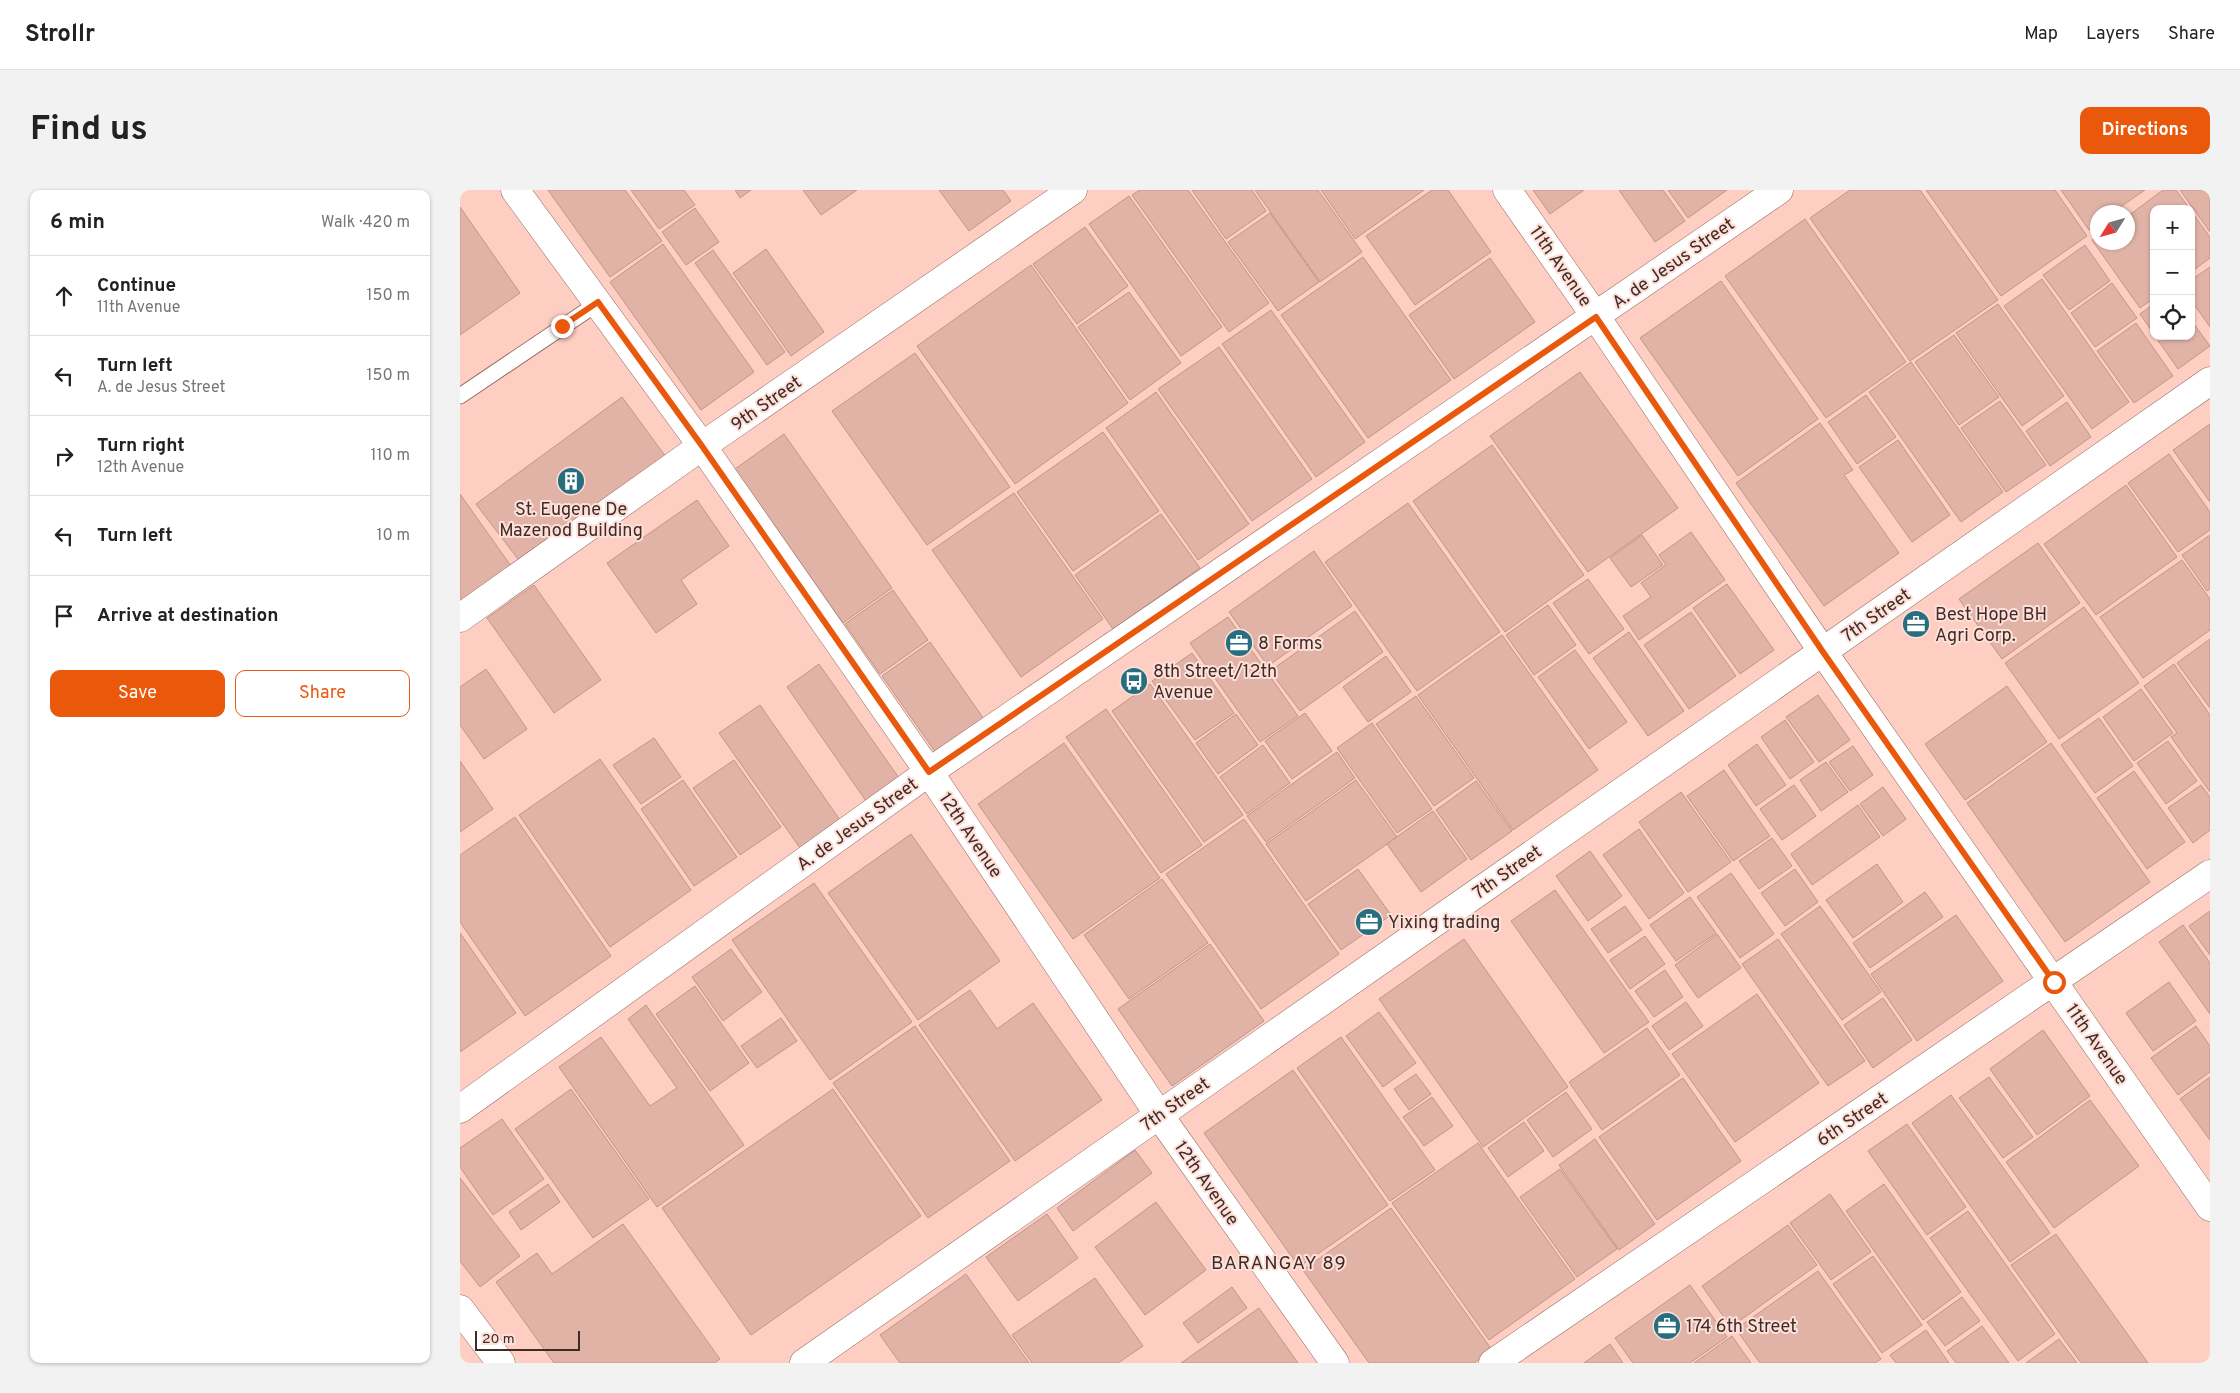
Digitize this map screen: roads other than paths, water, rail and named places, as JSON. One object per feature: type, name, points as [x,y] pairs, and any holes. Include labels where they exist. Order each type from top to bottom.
[{"type":"street","name":"12th Avenue","points":[[515,190],[702,446],[929,772],[1159,1115],[1334,1363]]},
{"type":"street","name":"9th Street","points":[[460,618],[702,446],[1073,190]]},
{"type":"street","name":"11th Avenue","points":[[1507,190],[1596,317],[1823,652],[2210,1207]]},
{"type":"street","name":"A. de Jesus Street","points":[[460,1109],[929,772],[1779,190]]},
{"type":"street","name":"7th Street","points":[[804,1363],[2210,381]]},
{"type":"street","name":"6th Street","points":[[1493,1363],[2210,874]]},
{"type":"street","points":[[460,1309],[502,1363]]},
{"type":"lane","points":[[460,396],[598,302]]},
{"type":"place","name":"St. Eugene De Mazenod Building","points":[[571,481]]},
{"type":"place","name":"Best Hope BH Agri Corp.","points":[[1916,624]]},
{"type":"place","name":"8 Forms","points":[[1239,643]]},
{"type":"place","name":"8th Street/12th Avenue","points":[[1134,681]]},
{"type":"place","name":"Yixing trading","points":[[1369,922]]},
{"type":"place","name":"174 6th Street","points":[[1667,1326]]},
{"type":"district","name":"BARANGAY 89","points":[[1279,1262]]}]
